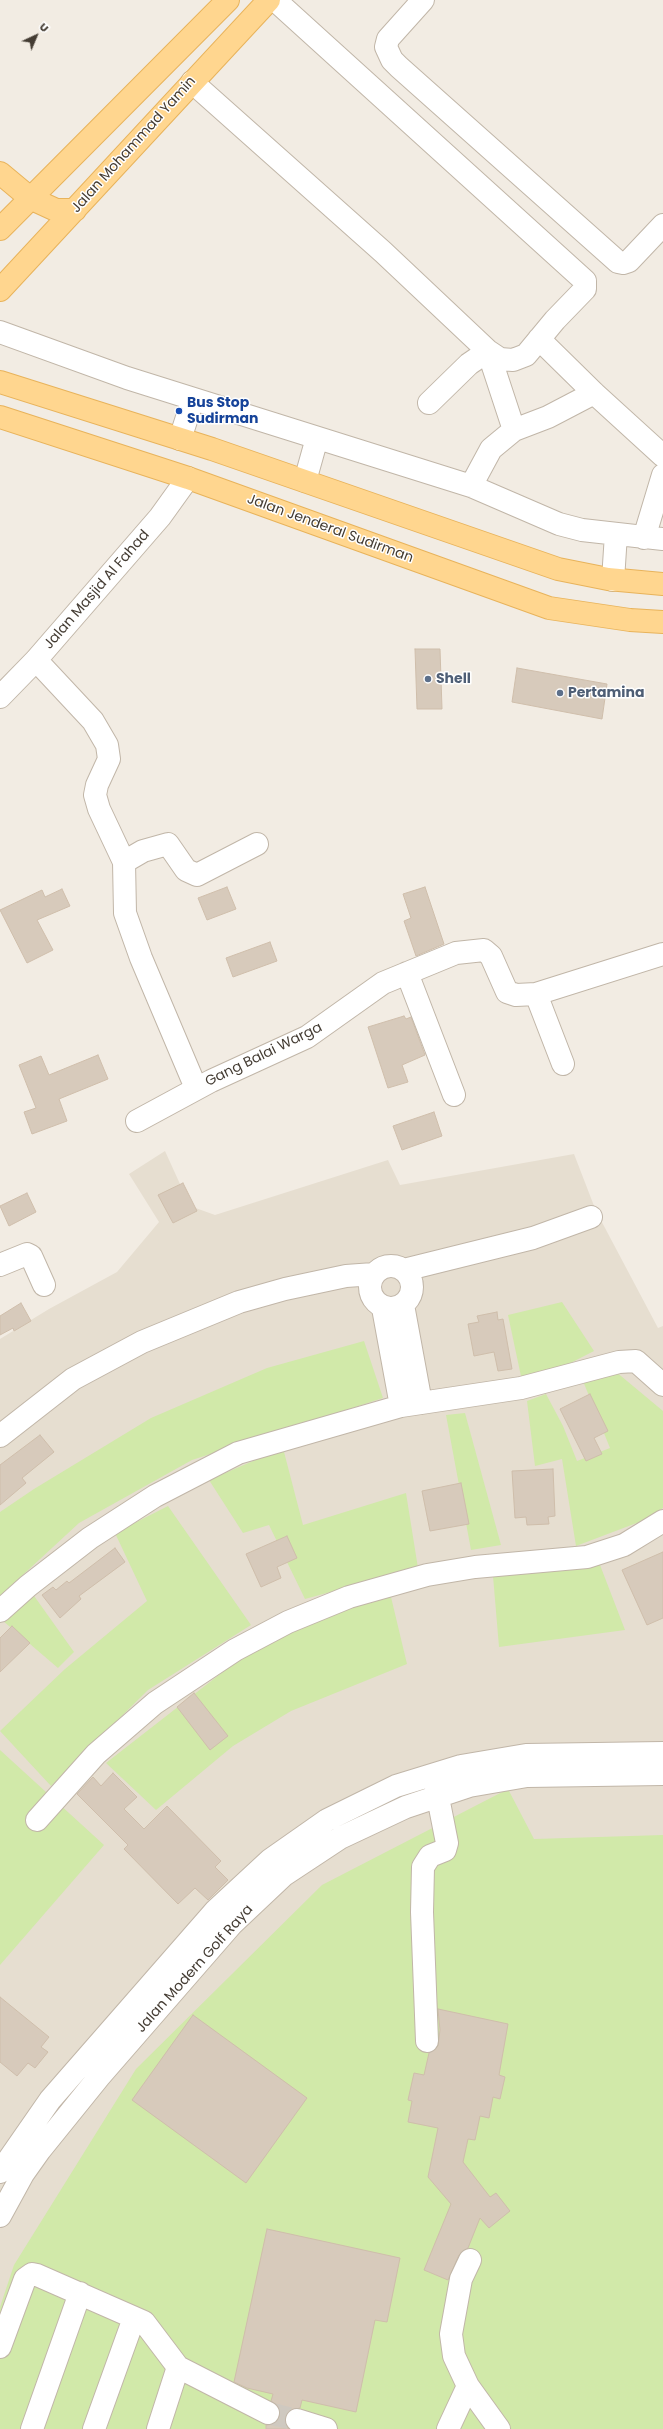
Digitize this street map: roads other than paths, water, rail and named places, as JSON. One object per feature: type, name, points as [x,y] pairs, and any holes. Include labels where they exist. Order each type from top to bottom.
[{"type":"main road","points":[[0,229],[228,0]]},
{"type":"main road","name":"Jalan Mohammad Yamin","points":[[0,290],[269,0]]},
{"type":"main road","points":[[2,171],[30,198],[56,210],[74,210]]},
{"type":"main road","points":[[0,382],[180,439],[558,569],[613,580],[663,584]]},
{"type":"main road","name":"Jalan Jenderal Sudirman","points":[[0,417],[188,478],[549,608],[630,620],[663,622]]},
{"type":"street","points":[[192,82],[384,252],[488,351],[500,359],[513,360],[526,355],[585,289],[587,286],[585,281],[275,0]]},
{"type":"street","points":[[423,0],[388,39],[386,47],[392,60],[399,67],[618,262],[623,263],[629,261],[663,226]]},
{"type":"street","points":[[0,332],[127,378],[471,486],[559,524],[582,530],[654,538],[663,475]]},
{"type":"street","points":[[539,339],[594,393],[663,456]]},
{"type":"street","points":[[429,403],[469,364],[488,351]]},
{"type":"street","points":[[488,351],[514,430]]},
{"type":"street","points":[[471,486],[491,449],[514,430],[548,417],[594,393]]},
{"type":"street","points":[[180,439],[193,399]]},
{"type":"street","points":[[305,481],[317,438]]},
{"type":"street","name":"Jalan Masjid Al Fahad","points":[[0,697],[36,660],[160,517],[188,478]]},
{"type":"street","points":[[613,580],[616,534]]},
{"type":"street","name":"Gang Balai Warga","points":[[36,660],[93,721],[107,744],[108,759],[97,785],[96,796],[99,809],[124,862],[125,913],[128,926],[196,1088],[307,1037],[383,983],[456,953],[484,950],[491,956],[507,992],[516,995],[536,994],[663,954]]},
{"type":"street","points":[[124,862],[148,849],[168,844],[186,870],[197,875],[257,844]]},
{"type":"street","points":[[407,973],[454,1095]]},
{"type":"street","points":[[536,994],[563,1064]]},
{"type":"street","points":[[137,1121],[196,1088]]},
{"type":"street","points":[[0,1436],[73,1379],[142,1342],[240,1302],[292,1287],[346,1276],[374,1274],[388,1266],[404,1270],[533,1238],[591,1217]]},
{"type":"street","points":[[0,1265],[27,1254],[31,1256],[44,1285]]},
{"type":"street","points":[[374,1274],[370,1283],[370,1293],[375,1302],[393,1306],[410,1298],[412,1288],[410,1278],[404,1270]]},
{"type":"street","points":[[393,1306],[411,1404]]},
{"type":"street","points":[[0,1611],[28,1586],[90,1538],[155,1496],[238,1454],[411,1404],[522,1388],[619,1362],[636,1361],[663,1385]]},
{"type":"street","points":[[619,1362],[663,1402]]},
{"type":"street","points":[[37,1820],[96,1754],[155,1703],[235,1650],[288,1622],[349,1597],[427,1575],[475,1567],[587,1557],[624,1545],[663,1521]]},
{"type":"street","name":"Jalan Modern Golf Raya","points":[[0,2172],[50,2100],[216,1910],[270,1860],[328,1820],[396,1786],[461,1766],[526,1754],[663,1753]]},
{"type":"street","points":[[427,2041],[422,1912],[423,1867],[430,1856],[445,1850],[447,1843],[434,1774]]},
{"type":"street","name":"Jalan Modern Golf Raya","points":[[0,2216],[23,2174],[99,2077],[232,1924],[284,1875],[340,1838],[406,1807],[469,1786],[527,1776],[663,1774]]},
{"type":"street","points":[[470,2260],[461,2280],[451,2334],[454,2356],[468,2386],[499,2429]]},
{"type":"street","points":[[0,2346],[25,2279],[32,2274],[80,2293],[146,2324],[178,2368],[268,2413]]},
{"type":"street","points":[[32,2429],[80,2293]]},
{"type":"street","points":[[94,2429],[134,2318]]},
{"type":"street","points":[[158,2429],[178,2368]]},
{"type":"street","points":[[448,2429],[468,2386]]},
{"type":"street","points":[[297,2420],[326,2429]]},
{"type":"tunnel","points":[[268,2413],[297,2420]]},
{"type":"place","name":"Bus Stop Sudirman","points":[[179,411]]},
{"type":"place","name":"Shell","points":[[428,679]]},
{"type":"place","name":"Pertamina","points":[[560,693]]}]
